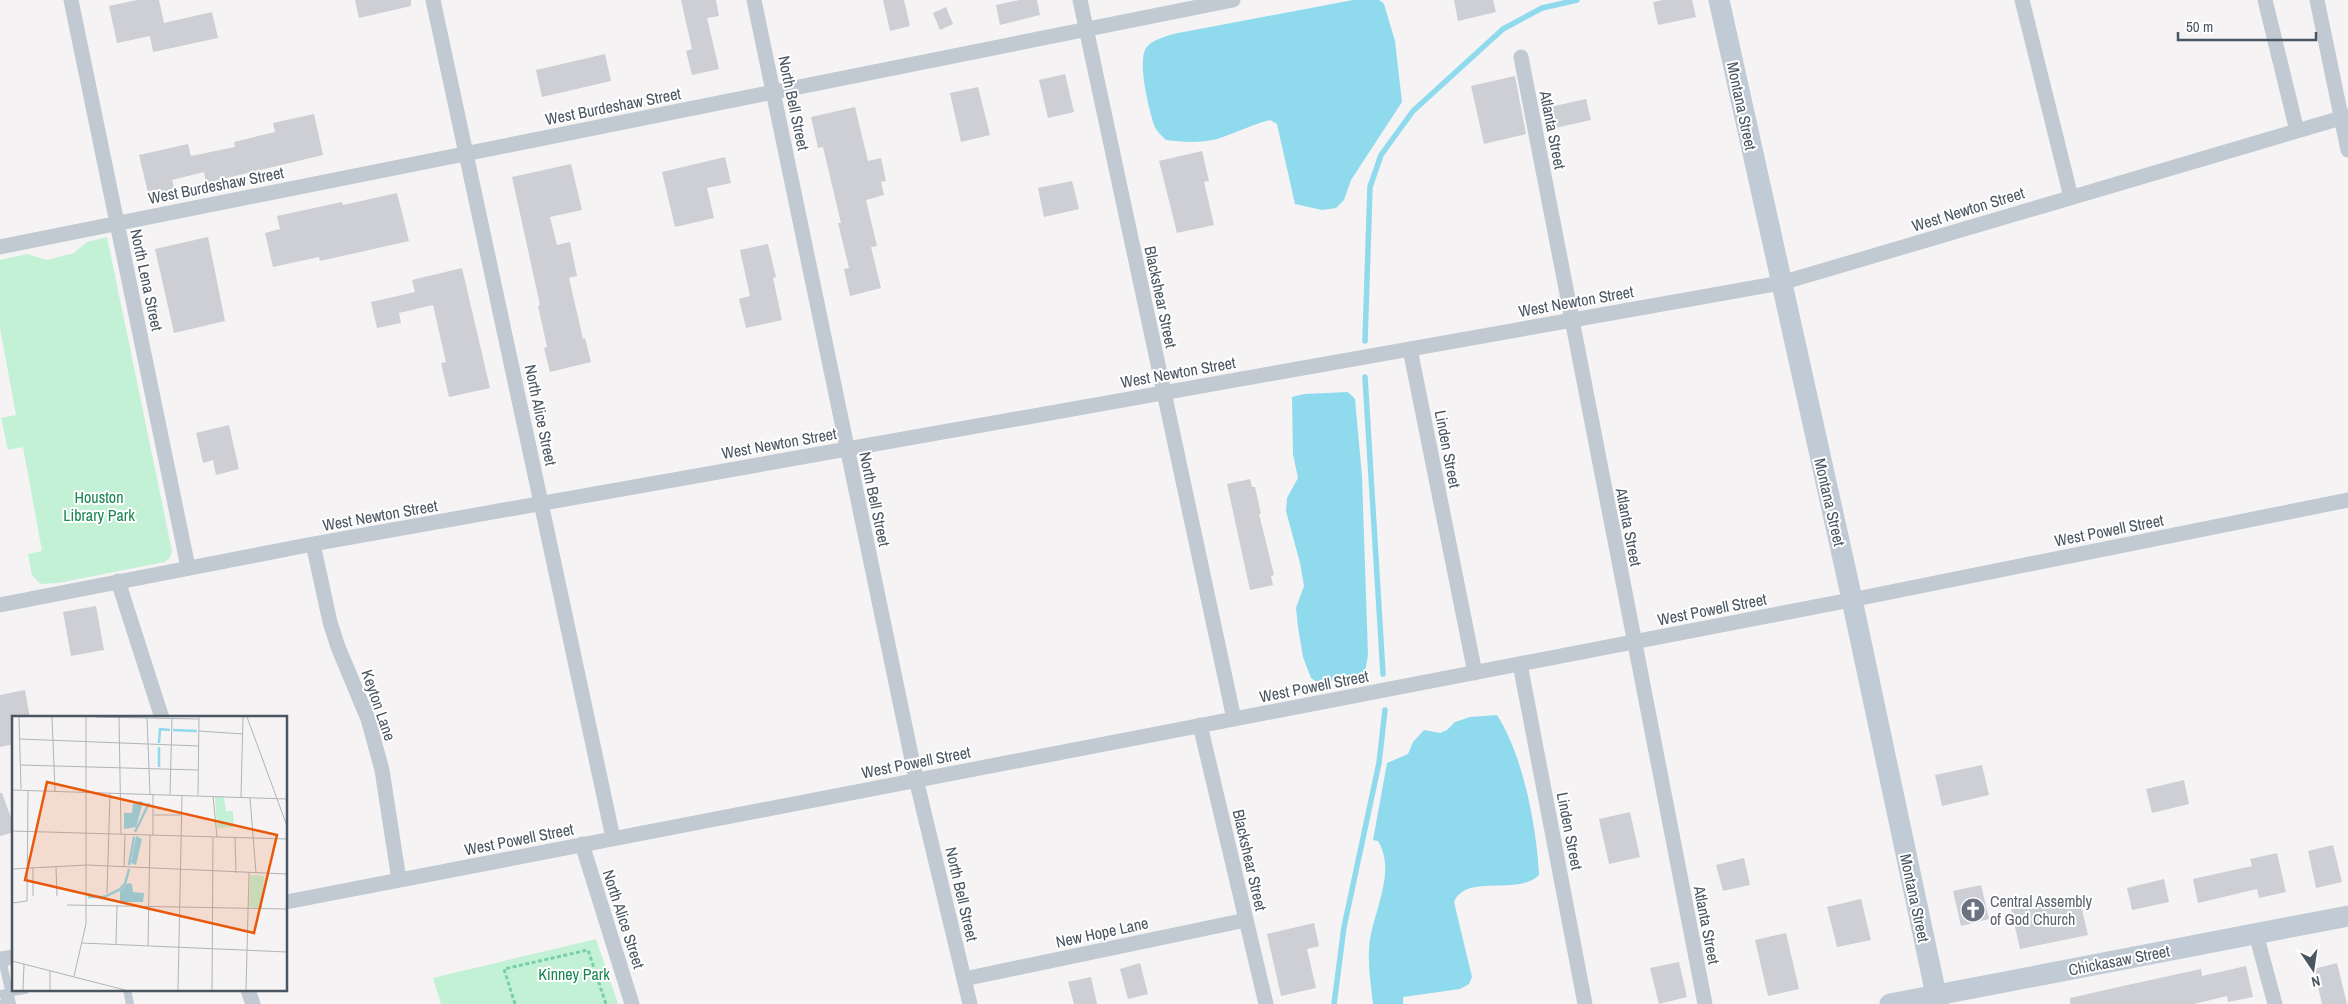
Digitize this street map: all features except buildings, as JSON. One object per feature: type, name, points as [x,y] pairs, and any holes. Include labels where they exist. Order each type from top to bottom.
[{"type":"street","name":"North Lena Street","points":[[71,0],[188,567]]},
{"type":"street","name":"North Alice Street","points":[[433,0],[613,838]]},
{"type":"street","name":"North Bell Street","points":[[754,0],[916,779],[970,1004]]},
{"type":"street","name":"Blackshear Street","points":[[1080,0],[1234,719]]},
{"type":"street","name":"West Burdeshaw Street","points":[[0,247],[1233,0]]},
{"type":"street","name":"Montana Street","points":[[1719,0],[1852,600],[1937,1000]]},
{"type":"street","points":[[2022,0],[2071,196]]},
{"type":"street","points":[[2265,0],[2296,131]]},
{"type":"street","points":[[2317,0],[2344,117],[2348,150]]},
{"type":"street","name":"Atlanta Street","points":[[1521,57],[1705,1004]]},
{"type":"street","name":"West Newton Street","points":[[0,605],[313,544],[1781,283],[2344,117]]},
{"type":"street","name":"Linden Street","points":[[1410,349],[1475,673]]},
{"type":"street","name":"West Powell Street","points":[[288,902],[1852,600],[2348,500]]},
{"type":"street","name":"Keyton Lane","points":[[313,544],[330,622],[368,719],[382,770],[399,880]]},
{"type":"street","points":[[118,581],[161,716]]},
{"type":"street","name":"Linden Street","points":[[1520,664],[1585,1004]]},
{"type":"street","name":"Blackshear Street","points":[[1200,725],[1266,1004]]},
{"type":"street","name":"North Alice Street","points":[[582,844],[632,1004]]},
{"type":"street","name":"Chickasaw Street","points":[[1890,1004],[1937,1000],[2348,916]]},
{"type":"street","name":"New Hope Lane","points":[[964,979],[1246,920]]},
{"type":"street","points":[[2256,934],[2275,1004]]},
{"type":"street","points":[[249,992],[253,1004]]},
{"type":"lane","points":[[5,958],[12,1004]]},
{"type":"lane","points":[[0,994],[18,992]]},
{"type":"lane","points":[[2,1004],[10,994]]},
{"type":"path","points":[[515,1004],[504,969],[588,950],[606,1004]]},
{"type":"green space","name":"Houston Library Park","points":[[107,237],[172,551],[170,558],[165,562],[58,583],[40,584],[32,575],[28,554],[42,551],[23,447],[8,450],[1,418],[16,415],[0,328],[0,260],[27,254],[47,260],[74,253],[87,242]]},
{"type":"green space","name":"Kinney Park","points":[[596,939],[618,1004],[441,1004],[433,978]]},
{"type":"water","points":[[1353,0],[1379,0],[1384,4],[1395,41],[1402,102],[1351,180],[1344,200],[1336,208],[1322,210],[1295,204],[1277,124],[1270,120],[1220,138],[1201,142],[1166,140],[1156,129],[1149,108],[1143,74],[1144,55],[1146,48],[1151,43],[1173,34]]},
{"type":"water","points":[[1348,392],[1355,399],[1362,476],[1368,655],[1365,672],[1320,684],[1311,678],[1303,657],[1296,608],[1304,586],[1286,511],[1287,498],[1298,478],[1293,454],[1292,397],[1304,394]]},
{"type":"water","points":[[1497,715],[1514,750],[1527,792],[1532,814],[1539,875],[1530,881],[1519,884],[1469,888],[1460,893],[1454,902],[1472,977],[1469,984],[1460,989],[1403,997],[1403,1004],[1373,1004],[1369,970],[1370,937],[1384,881],[1385,867],[1378,841],[1373,840],[1387,763],[1408,754],[1413,742],[1424,730],[1440,733],[1447,730],[1455,722],[1470,717]]},
{"type":"waterway","points":[[1365,341],[1370,187],[1381,155],[1413,111],[1503,29],[1542,8],[1577,0]]},
{"type":"waterway","points":[[1365,377],[1383,674]]},
{"type":"waterway","points":[[1334,1004],[1344,927],[1379,763],[1385,710]]},
{"type":"place","name":"Central Assembly of God Church","points":[[1973,910]]}]
